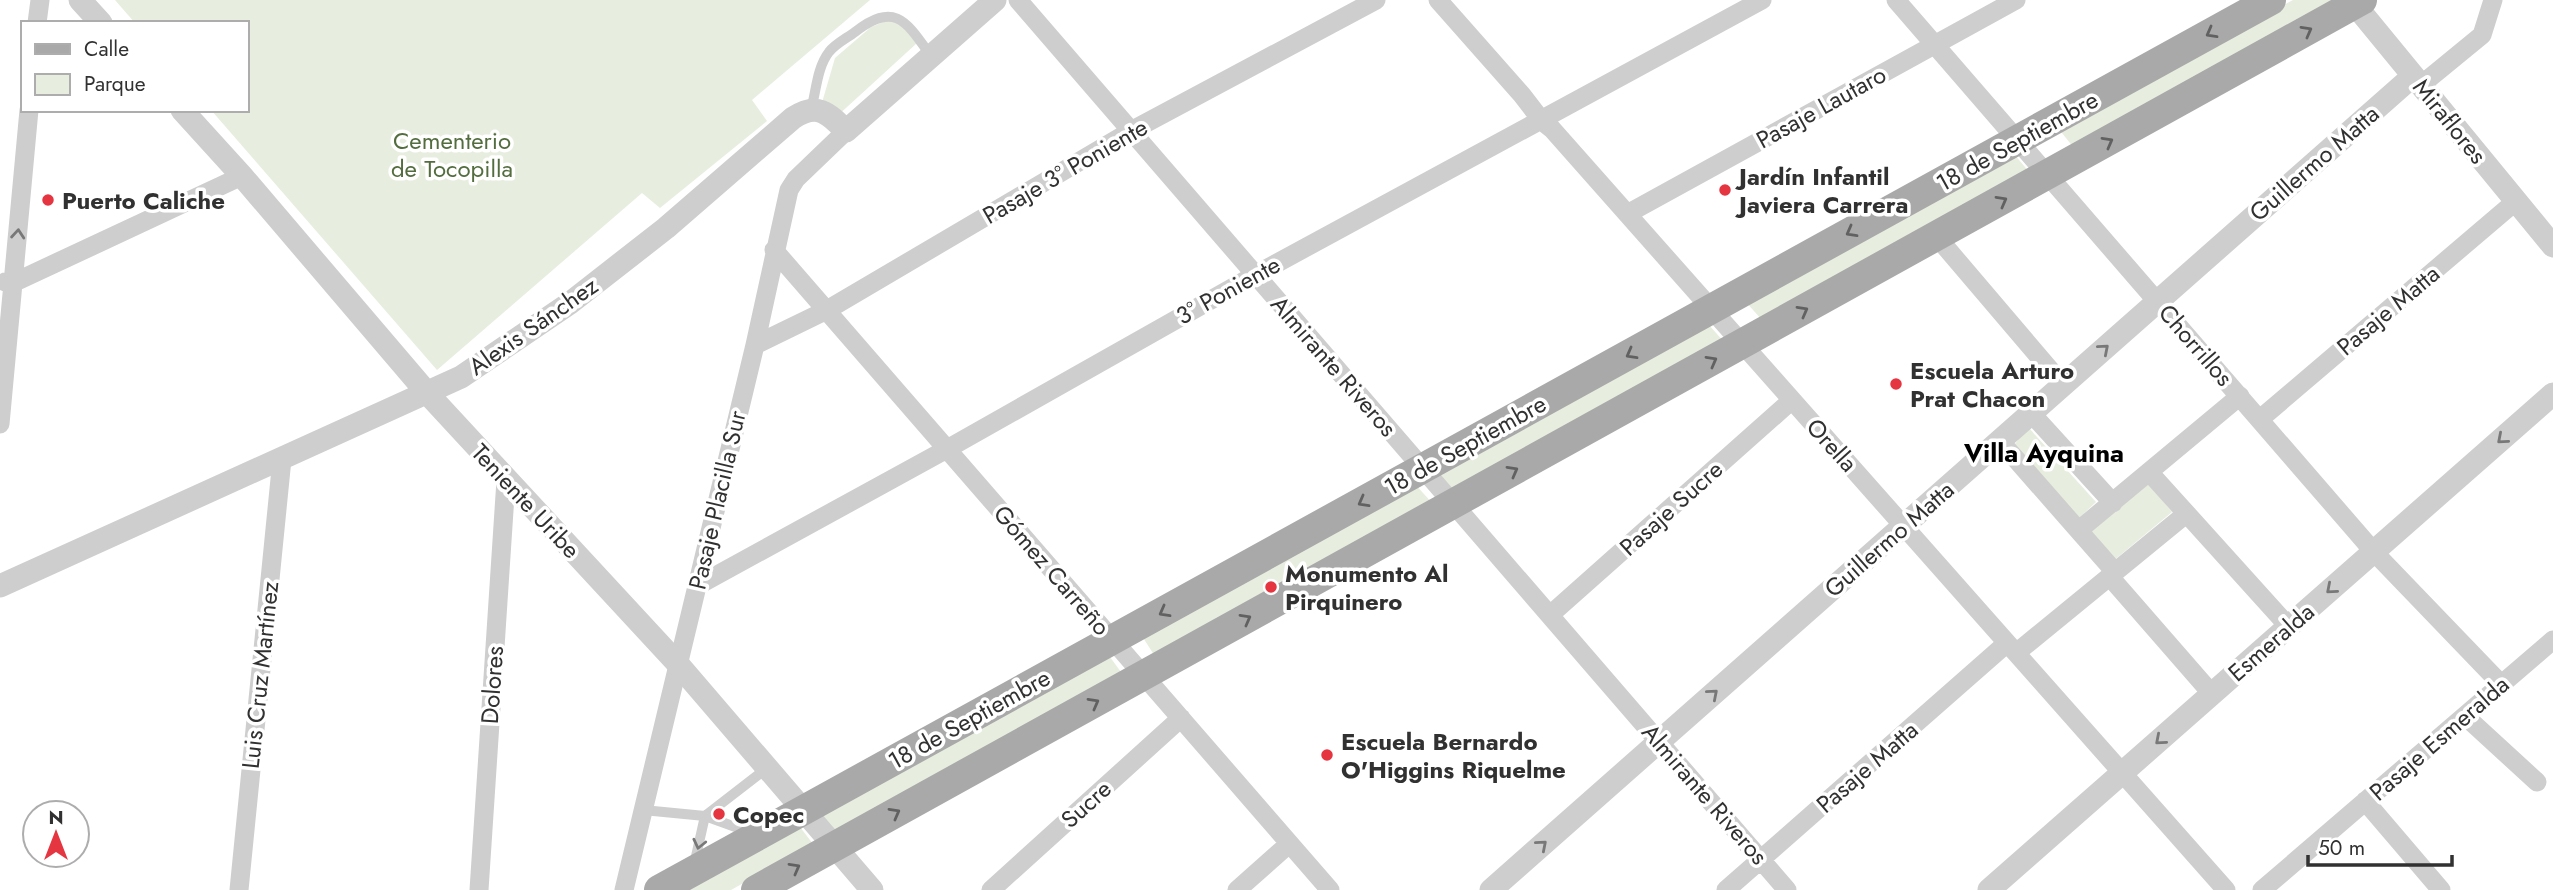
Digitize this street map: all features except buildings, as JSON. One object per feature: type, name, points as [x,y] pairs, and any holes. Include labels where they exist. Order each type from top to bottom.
[{"type":"main road","name":"18 de Septiembre","points":[[659,890],[2271,0]]},
{"type":"main road","name":"18 de Septiembre","points":[[756,890],[1452,503],[1743,345],[2356,1]]},
{"type":"street","points":[[37,21],[40,0]]},
{"type":"street","points":[[80,0],[99,21]]},
{"type":"street","points":[[811,110],[830,114],[846,131],[995,0]]},
{"type":"street","name":"Almirante Riveros","points":[[1018,0],[1787,890]]},
{"type":"street","name":"Pasaje 3° Poniente","points":[[755,345],[827,310],[1131,131],[1376,0]]},
{"type":"street","name":"Orella","points":[[1438,0],[1542,121],[1552,129],[2226,890]]},
{"type":"street","name":"3° Poniente","points":[[697,586],[1255,275],[1762,0]]},
{"type":"street","name":"Chorrillos","points":[[1896,0],[2374,552],[2501,684]]},
{"type":"street","name":"Pasaje Lautaro","points":[[1627,214],[2016,0]]},
{"type":"street","points":[[2417,81],[2482,35],[2493,0]]},
{"type":"street","name":"Miraflores","points":[[2356,1],[2417,81],[2516,201],[2552,240]]},
{"type":"street","name":"Guillermo Matta","points":[[1491,890],[2158,301],[2417,81]]},
{"type":"street","name":"Alexis Sánchez","points":[[0,586],[461,377],[570,303],[666,229],[793,118],[811,110]]},
{"type":"street","points":[[0,424],[7,283],[29,112]]},
{"type":"street","name":"Teniente Uribe","points":[[184,112],[243,176],[428,394],[677,663],[872,890]]},
{"type":"street","name":"Pasaje Placilla Sur","points":[[624,890],[755,345],[789,190],[796,179],[846,131]]},
{"type":"street","points":[[7,283],[243,176]]},
{"type":"street","name":"Pasaje Matta","points":[[2260,419],[2516,201]]},
{"type":"street","points":[[1937,237],[2063,385]]},
{"type":"street","name":"Gómez Carreño","points":[[774,250],[1330,890]]},
{"type":"street","name":"Esmeralda","points":[[1989,890],[2553,394]]},
{"type":"street","points":[[2079,530],[2240,396]]},
{"type":"street","name":"Pasaje Sucre","points":[[1550,615],[1792,400]]},
{"type":"street","points":[[2031,413],[2113,503]]},
{"type":"street","points":[[2000,441],[2079,530],[2212,694]]},
{"type":"street","name":"Luis Cruz Martínez","points":[[239,890],[282,459]]},
{"type":"street","points":[[2150,473],[2289,626]]},
{"type":"street","name":"Dolores","points":[[479,890],[506,480]]},
{"type":"street","name":"Pasaje Matta","points":[[1726,890],[2012,648],[2112,574],[2186,514]]},
{"type":"street","name":"Pasaje Esmeralda","points":[[2262,890],[2553,640]]},
{"type":"street","points":[[2465,716],[2537,782]]},
{"type":"street","name":"Sucre","points":[[991,890],[1181,718]]},
{"type":"street","points":[[2365,802],[2441,890]]},
{"type":"street","points":[[1237,890],[1289,844]]},
{"type":"lane","points":[[811,110],[828,53],[872,19],[883,15],[898,18],[918,38],[931,57]]},
{"type":"lane","points":[[692,872],[705,816],[768,768]]},
{"type":"lane","points":[[643,810],[705,816],[758,835]]},
{"type":"green space","name":"Cementerio de Tocopilla","points":[[115,0],[870,0],[752,100],[767,121],[660,208],[642,193],[437,370],[213,112],[248,112],[248,21],[133,21]]},
{"type":"green space","points":[[2293,0],[2338,0],[2074,148],[2058,128]]},
{"type":"green space","points":[[889,20],[897,21],[917,43],[835,118],[821,106],[835,58],[871,27]]},
{"type":"green space","points":[[2014,154],[2030,173],[1762,320],[1745,301]]},
{"type":"green space","points":[[1709,325],[1724,342],[1449,494],[1432,474]]},
{"type":"green space","points":[[2028,427],[2096,502],[2078,519],[2011,449]]},
{"type":"green space","points":[[1414,483],[1433,504],[1156,658],[1142,636]]},
{"type":"green space","points":[[2148,483],[2172,512],[2112,562],[2087,532]]},
{"type":"green space","points":[[1107,653],[1121,672],[834,832],[819,815]]},
{"type":"green space","points":[[800,827],[813,844],[731,890],[681,890]]},
{"type":"place","name":"Jardín Infantil Javiera Carrera","points":[[1725,190]]},
{"type":"place","name":"Puerto Caliche","points":[[48,200]]},
{"type":"place","name":"Escuela Arturo Prat Chacon","points":[[1896,384]]},
{"type":"place","name":"Monumento Al Pirquinero","points":[[1271,587]]},
{"type":"place","name":"Escuela Bernardo O'Higgins Riquelme","points":[[1327,755]]},
{"type":"place","name":"Copec","points":[[719,814]]},
{"type":"district","name":"Villa Ayquina","points":[[2044,453]]}]
